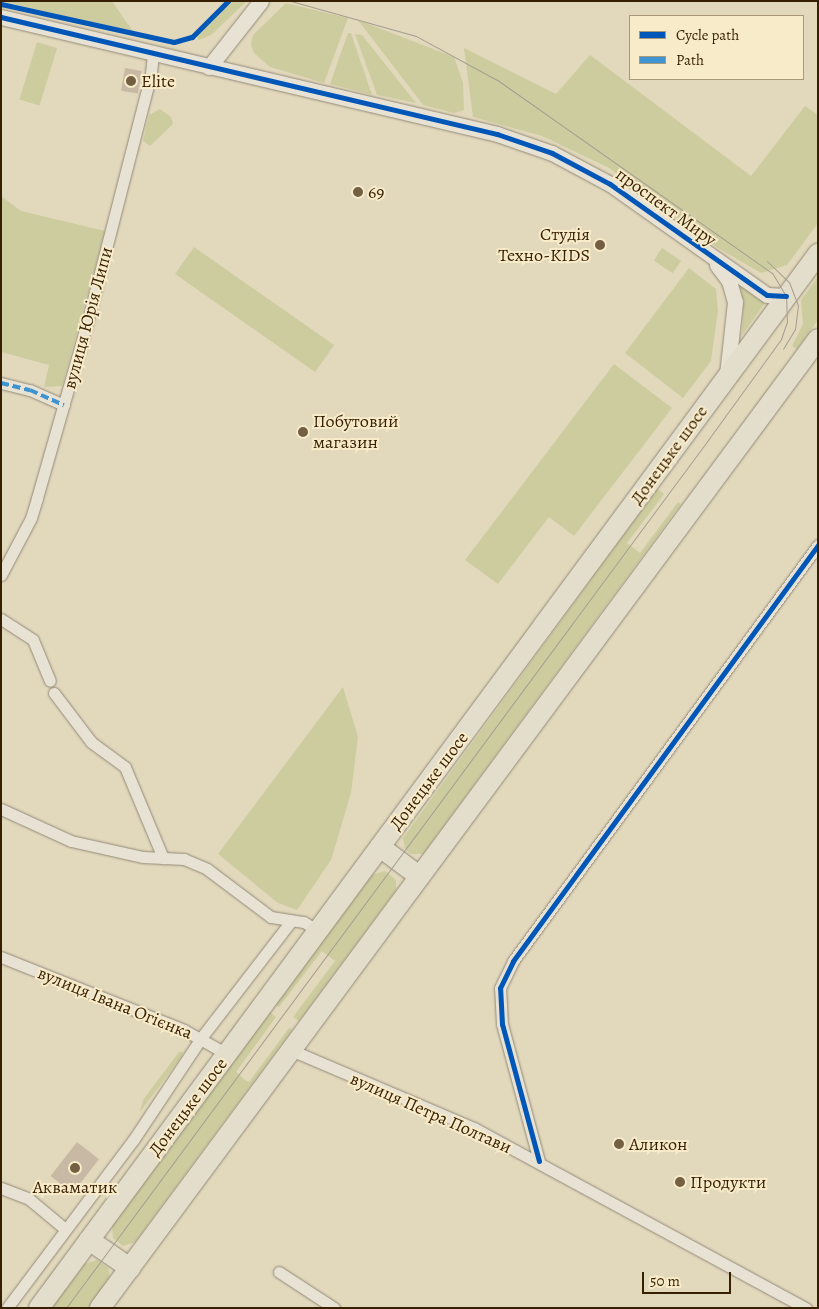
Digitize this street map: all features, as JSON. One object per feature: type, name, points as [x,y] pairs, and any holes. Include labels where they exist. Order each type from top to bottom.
[{"type":"highway","name":"Донецьке шосе","points":[[39,1308],[818,254]]},
{"type":"highway","points":[[100,1308],[818,339]]},
{"type":"highway","points":[[380,848],[419,876]]},
{"type":"highway","points":[[89,1240],[130,1268]]},
{"type":"street","points":[[209,67],[260,1]]},
{"type":"street","name":"проспект Миру","points":[[1,17],[496,134],[552,153],[610,184],[707,255],[767,295],[786,296]]},
{"type":"street","name":"вулиця Юрія Липи","points":[[1,575],[31,518],[64,405],[120,198],[153,54]]},
{"type":"street","name":"проспект Миру","points":[[707,255],[729,281],[736,302],[727,375]]},
{"type":"street","points":[[1,384],[30,390],[64,405]]},
{"type":"street","points":[[539,1162],[504,1033],[500,988],[513,961],[818,545]]},
{"type":"street","points":[[1,619],[33,640],[52,687],[91,742],[125,767],[163,858]]},
{"type":"street","points":[[1,809],[71,841],[163,858],[184,859],[207,868],[271,917],[304,922],[318,931]]},
{"type":"street","name":"Донецьке шосе","points":[[7,1308],[134,1140],[201,1038],[291,921]]},
{"type":"street","name":"вулиця Івана Огієнка","points":[[1,958],[201,1038],[227,1054]]},
{"type":"street","name":"вулиця Петра Полтави","points":[[291,1050],[474,1128],[806,1308]]},
{"type":"street","points":[[1,1188],[29,1199],[65,1229]]},
{"type":"street","points":[[279,1272],[334,1308]]},
{"type":"green space","points":[[1,1],[112,1],[134,33],[66,17]]},
{"type":"green space","points":[[230,1],[247,1],[211,35],[199,40],[196,36]]},
{"type":"green space","points":[[286,3],[348,18],[324,83],[270,67],[254,53],[251,45],[253,35]]},
{"type":"green space","points":[[358,20],[454,57],[463,83],[464,110],[454,113],[423,105]]},
{"type":"green space","points":[[348,33],[351,33],[372,95],[330,84]]},
{"type":"green space","points":[[355,34],[362,35],[416,103],[377,95]]},
{"type":"green space","points":[[37,42],[57,48],[40,106],[19,99]]},
{"type":"green space","points":[[464,48],[556,94],[590,55],[751,176],[805,106],[818,115],[818,223],[787,265],[761,273],[718,248],[609,168],[542,136],[473,117]]},
{"type":"green space","points":[[160,109],[171,117],[173,124],[150,146],[143,141],[149,115]]},
{"type":"green space","points":[[1,196],[21,211],[105,231],[62,386],[44,387],[49,365],[1,352]]},
{"type":"green space","points":[[194,247],[334,345],[315,372],[175,274]]},
{"type":"green space","points":[[662,248],[681,261],[673,273],[654,260]]},
{"type":"green space","points":[[689,268],[716,289],[718,311],[711,361],[683,398],[625,353]]},
{"type":"green space","points":[[818,277],[818,320],[797,349],[792,346],[803,324],[801,300]]},
{"type":"green space","points":[[740,281],[767,300],[742,335],[743,313]]},
{"type":"green space","points":[[614,364],[672,408],[574,536],[549,517],[498,584],[465,560]]},
{"type":"green space","points":[[657,489],[664,494],[627,543],[640,553],[678,502],[681,504],[423,854],[411,854],[405,849],[403,838]]},
{"type":"green space","points":[[343,687],[358,737],[351,793],[331,860],[297,910],[278,903],[218,854]]},
{"type":"green space","points":[[385,871],[396,880],[396,890],[299,1021],[293,1017],[335,961],[322,951],[279,1007],[276,1005],[372,875]]},
{"type":"green space","points":[[270,1012],[276,1017],[236,1072],[245,1080],[249,1082],[289,1028],[292,1030],[135,1242],[123,1246],[113,1238],[112,1225]]},
{"type":"green space","points":[[179,1052],[183,1052],[182,1056],[140,1112],[143,1100]]},
{"type":"green space","points":[[97,1260],[108,1268],[110,1276],[88,1308],[52,1308],[84,1264]]},
{"type":"building","name":"Elite","points":[[125,68],[142,71],[138,94],[121,91]]},
{"type":"building","name":"Акваматик","points":[[77,1142],[99,1159],[73,1193],[51,1176]]},
{"type":"tram line","points":[[66,1308],[708,440],[781,339],[787,322],[786,296],[772,273],[497,80],[416,36],[291,1]]},
{"type":"tram line","points":[[767,261],[789,282],[798,305],[795,329],[783,349]]},
{"type":"marked path","points":[[1,383],[30,390],[64,405]]},
{"type":"cycle path","points":[[1,4],[174,42],[192,37],[228,1]]},
{"type":"cycle path","points":[[1,17],[497,134],[552,153],[610,184],[767,295],[786,296]]},
{"type":"cycle path","points":[[539,1161],[502,1024],[500,988],[513,961],[818,545]]},
{"type":"place","name":"Elite","points":[[131,81]]},
{"type":"place","name":"69","points":[[358,192]]},
{"type":"place","name":"Студія Техно-KIDS","points":[[600,245]]},
{"type":"place","name":"Побутовий магазин","points":[[303,432]]},
{"type":"place","name":"Аликон","points":[[619,1144]]},
{"type":"place","name":"Акваматик","points":[[75,1168]]},
{"type":"place","name":"Продукти","points":[[680,1182]]}]
